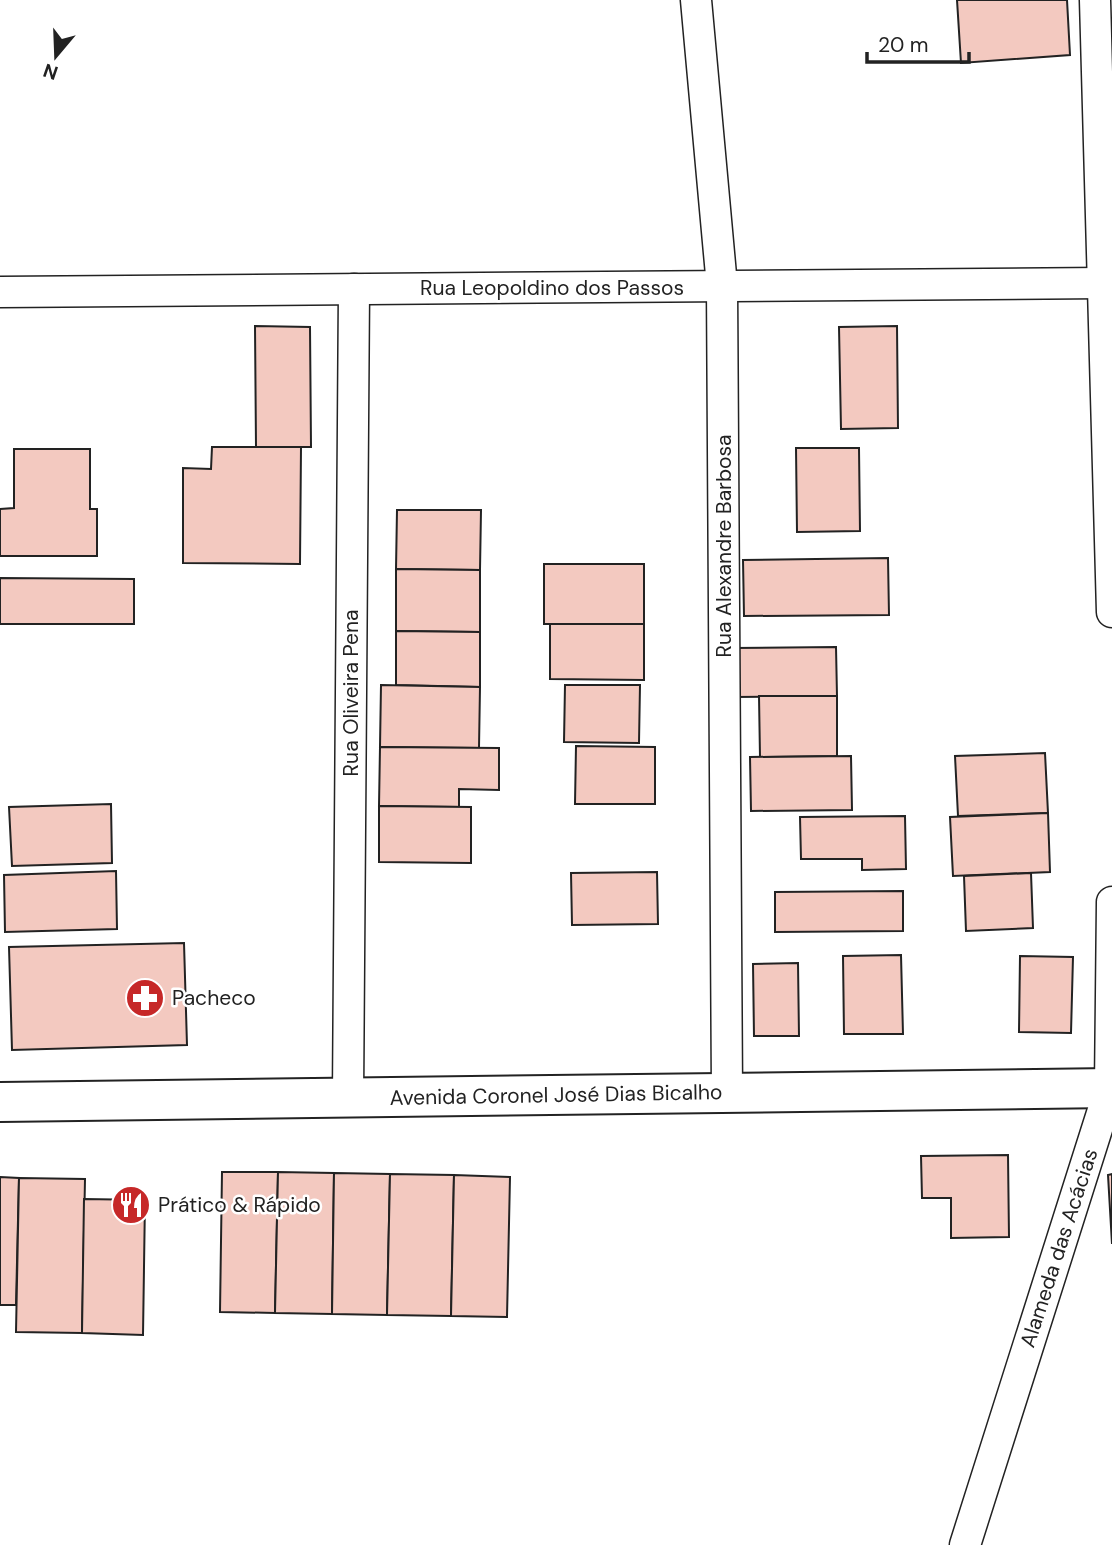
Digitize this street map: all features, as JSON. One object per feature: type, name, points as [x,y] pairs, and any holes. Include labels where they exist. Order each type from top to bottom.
[{"type":"street","name":"Rua Alexandre Barbosa","points":[[696,0],[722,286],[727,1093]]},
{"type":"street","points":[[1095,0],[1112,612]]},
{"type":"street","name":"Rua Leopoldino dos Passos","points":[[0,292],[1104,284]]},
{"type":"street","name":"Rua Oliveira Pena","points":[[348,1097],[354,289]]},
{"type":"street","name":"Alameda das Acácias","points":[[965,1545],[1111,1088],[1112,902]]},
{"type":"street","name":"Avenida Coronel José Dias Bicalho","points":[[0,1102],[1111,1088]]},
{"type":"building","points":[[957,0],[1067,0],[1070,55],[961,63]]},
{"type":"building","points":[[255,326],[310,327],[311,447],[256,447]]},
{"type":"building","points":[[897,326],[898,428],[841,429],[839,327]]},
{"type":"building","points":[[212,447],[301,447],[300,564],[183,563],[183,468],[211,469]]},
{"type":"building","points":[[796,448],[859,448],[860,531],[797,532]]},
{"type":"building","points":[[14,449],[90,449],[90,509],[97,509],[97,556],[0,556],[0,509],[14,508]]},
{"type":"building","points":[[397,510],[481,510],[480,570],[396,569]]},
{"type":"building","points":[[888,558],[889,615],[744,616],[743,560]]},
{"type":"building","points":[[544,564],[644,564],[644,624],[544,624]]},
{"type":"building","points":[[396,569],[480,570],[480,632],[396,631]]},
{"type":"building","points":[[0,578],[134,579],[134,624],[0,624]]},
{"type":"building","points":[[550,624],[644,624],[644,680],[550,679]]},
{"type":"building","points":[[396,631],[480,632],[480,687],[396,685]]},
{"type":"building","points":[[836,647],[837,696],[735,697],[734,648]]},
{"type":"building","points":[[381,685],[480,687],[479,748],[380,747]]},
{"type":"building","points":[[565,685],[640,685],[639,743],[564,742]]},
{"type":"building","points":[[759,696],[837,696],[837,756],[760,757]]},
{"type":"building","points":[[576,746],[655,747],[655,804],[575,804]]},
{"type":"building","points":[[380,747],[499,748],[499,790],[459,789],[459,807],[379,806]]},
{"type":"building","points":[[1045,753],[1048,813],[958,816],[955,756]]},
{"type":"building","points":[[851,756],[852,810],[751,811],[750,757]]},
{"type":"building","points":[[111,804],[112,863],[12,866],[9,807]]},
{"type":"building","points":[[379,806],[471,807],[471,863],[379,862]]},
{"type":"building","points":[[1048,813],[1050,872],[953,876],[950,817]]},
{"type":"building","points":[[905,816],[906,869],[862,870],[862,859],[801,859],[800,817]]},
{"type":"building","points":[[116,871],[117,929],[5,932],[4,875]]},
{"type":"building","points":[[657,872],[658,924],[572,925],[571,873]]},
{"type":"building","points":[[1031,873],[1033,928],[966,931],[964,876]]},
{"type":"building","points":[[903,891],[903,931],[775,932],[775,892]]},
{"type":"building","points":[[184,943],[187,1045],[12,1050],[9,947]]},
{"type":"building","points":[[901,955],[903,1034],[844,1034],[843,956]]},
{"type":"building","points":[[1020,956],[1073,957],[1071,1033],[1019,1032]]},
{"type":"building","points":[[798,963],[799,1036],[754,1036],[753,964]]},
{"type":"building","points":[[1008,1155],[1009,1237],[951,1238],[951,1198],[922,1198],[921,1156]]},
{"type":"building","points":[[222,1172],[278,1172],[275,1313],[220,1312]]},
{"type":"building","points":[[278,1172],[334,1173],[332,1314],[275,1313]]},
{"type":"building","points":[[334,1173],[390,1174],[387,1315],[332,1314]]},
{"type":"building","points":[[390,1174],[454,1175],[451,1316],[387,1315]]},
{"type":"building","points":[[1112,1174],[1112,1244],[1108,1175]]},
{"type":"building","points":[[454,1175],[510,1177],[507,1317],[451,1316]]},
{"type":"building","points":[[0,1177],[19,1178],[16,1305],[0,1305]]},
{"type":"building","points":[[19,1178],[85,1179],[82,1333],[16,1332]]},
{"type":"building","points":[[84,1199],[145,1200],[143,1335],[82,1333]]},
{"type":"place","name":"Pacheco","points":[[145,998]]},
{"type":"place","name":"Prático & Rápido","points":[[131,1205]]}]
